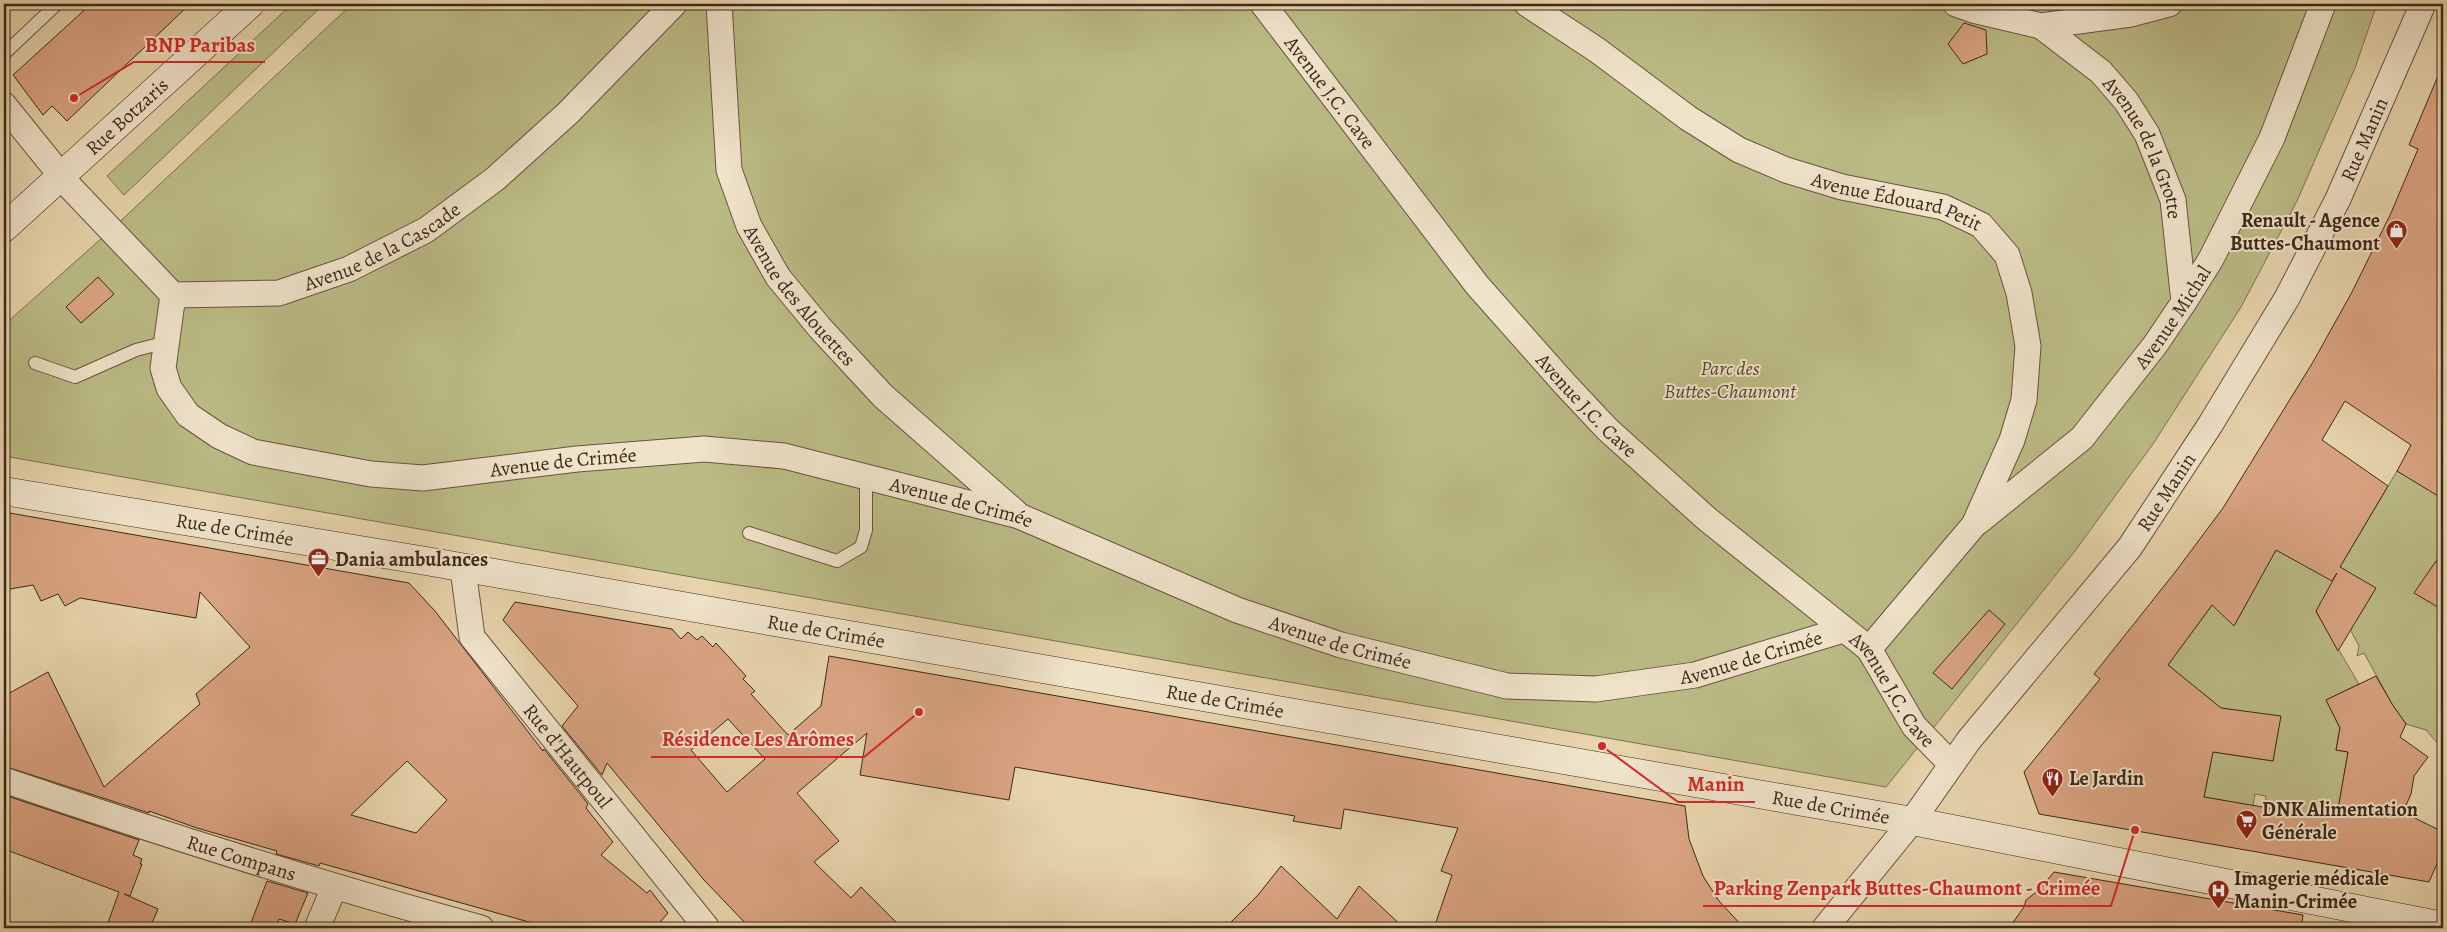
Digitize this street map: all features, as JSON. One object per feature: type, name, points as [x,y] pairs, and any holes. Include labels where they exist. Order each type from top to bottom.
[{"type":"street","name":"Rue Botzaris","points":[[4,228],[250,4]]},
{"type":"street","name":"Avenue de la Cascade","points":[[173,295],[279,293],[349,269],[426,230],[495,179],[568,113],[674,4]]},
{"type":"street","name":"Avenue des Alouettes","points":[[720,4],[729,170],[749,226],[778,277],[820,328],[883,396],[1019,516]]},
{"type":"street","name":"Avenue J.C. Cave","points":[[1263,4],[1477,285],[1563,382],[1607,429],[1707,519],[1869,649],[1914,726],[1951,764]]},
{"type":"street","name":"Avenue Édouard Petit","points":[[1528,4],[1597,50],[1688,118],[1739,150],[1786,170],[1842,187],[1943,207],[1981,226],[2007,255],[2019,292],[2028,346],[2024,400],[2012,440],[1974,525],[1869,649]]},
{"type":"street","name":"Avenue de la Grotte","points":[[1956,4],[1972,10],[2041,26],[2132,14],[2168,4]]},
{"type":"street","name":"Avenue Michal","points":[[1974,525],[2082,438],[2155,345],[2184,302],[2211,259],[2272,138],[2323,4]]},
{"type":"street","name":"Rue Manin","points":[[1825,928],[1912,821],[1951,764],[2130,547],[2210,425],[2287,298],[2338,199],[2423,4]]},
{"type":"street","name":"Avenue de la Grotte","points":[[2041,26],[2101,72],[2126,101],[2147,134],[2173,200],[2184,302]]},
{"type":"street","points":[[4,105],[61,176],[173,295]]},
{"type":"street","name":"Avenue de Crimée","points":[[173,295],[163,368],[169,388],[188,415],[218,436],[253,452],[353,471],[423,478],[577,459],[704,450],[784,456],[1019,516],[1237,610],[1341,645],[1508,686],[1558,689],[1596,688],[1695,675],[1760,657],[1843,630]]},
{"type":"street","name":"Rue de Crimée","points":[[4,491],[416,559],[463,569],[1912,821],[2443,926]]},
{"type":"street","name":"Rue d'Hautpoul","points":[[463,569],[472,638],[707,928]]},
{"type":"street","name":"Rue Compans","points":[[4,780],[143,828],[334,888],[481,928]]},
{"type":"street","points":[[317,928],[334,888]]},
{"type":"lane","points":[[4,54],[57,4]]},
{"type":"lane","points":[[35,364],[75,377],[136,350],[167,342]]},
{"type":"lane","points":[[749,533],[837,561],[861,546],[866,530],[866,476]]},
{"type":"green space","points":[[292,4],[324,4],[124,195],[107,176]]},
{"type":"green space","name":"Parc des Buttes-Chaumont","points":[[352,4],[2377,4],[2355,68],[2297,201],[2241,307],[2153,444],[2075,551],[1886,787],[4,456],[4,325],[111,230]]},
{"type":"green space","points":[[2424,420],[2443,432],[2443,744],[2440,746],[2426,730],[2406,724],[2392,704],[2364,653],[2357,656],[2359,646],[2346,622],[2337,611],[2356,621],[2375,589],[2340,567],[2397,471],[2419,484]]},
{"type":"green space","points":[[2276,550],[2333,581],[2316,612],[2359,684],[2326,700],[2340,728],[2336,750],[2348,752],[2337,816],[2316,812],[2314,820],[2264,812],[2266,796],[2255,794],[2253,806],[2204,797],[2213,752],[2273,761],[2280,717],[2221,708],[2168,665],[2216,600],[2234,626]]},
{"type":"building","points":[[91,4],[190,4],[67,121],[52,106],[43,115],[13,75]]},
{"type":"building","points":[[1964,23],[1986,30],[1987,54],[1963,64],[1948,44]]},
{"type":"building","points":[[2443,64],[2443,499],[2397,471],[2411,445],[2345,401],[2322,440],[2388,486],[2340,567],[2376,588],[2338,651],[2316,611],[2337,573],[2332,581],[2276,550],[2234,626],[2212,605],[2168,665],[2221,708],[2281,716],[2273,761],[2213,752],[2204,797],[2315,816],[2315,812],[2337,815],[2348,752],[2336,750],[2340,728],[2326,700],[2376,676],[2406,724],[2400,737],[2428,757],[2414,776],[2411,794],[2403,812],[2443,832],[2443,850],[2429,882],[2039,814],[2024,772],[2100,679],[2094,674],[2176,571],[2223,508],[2313,362],[2352,292],[2391,213],[2418,149],[2409,145]]},
{"type":"building","points":[[98,277],[114,294],[81,323],[66,307]]},
{"type":"building","points":[[4,512],[409,583],[435,611],[543,751],[544,749],[588,804],[586,808],[613,842],[601,855],[647,893],[650,890],[668,913],[655,928],[550,928],[320,863],[319,866],[276,854],[277,851],[197,828],[149,811],[149,813],[4,766],[4,696],[48,672],[104,787],[200,704],[196,694],[250,647],[200,592],[196,618],[80,598],[65,606],[58,594],[41,601],[33,585],[4,590]],"holes":[[[407,761],[447,800],[416,833],[351,815]]]},
{"type":"building","points":[[2443,551],[2443,610],[2414,593]]},
{"type":"building","points":[[515,602],[672,629],[681,639],[688,632],[697,640],[702,636],[713,647],[716,643],[746,676],[743,679],[755,691],[751,694],[788,735],[821,706],[829,656],[1685,806],[1689,839],[1703,876],[1719,901],[1744,928],[1434,928],[1452,875],[1441,871],[1458,828],[1344,809],[1341,829],[1293,821],[1295,816],[1015,767],[1009,800],[860,775],[867,733],[797,793],[839,841],[814,862],[851,898],[861,887],[902,928],[750,928],[704,880],[607,763],[602,775],[562,726],[578,706],[503,620]],"holes":[[[728,719],[765,759],[727,792],[691,750]]]},
{"type":"building","points":[[1989,610],[2005,624],[1952,689],[1933,673]]},
{"type":"building","points":[[4,795],[139,840],[133,855],[142,859],[140,864],[142,864],[130,896],[124,894],[158,909],[150,928],[106,928],[119,892],[4,849]]},
{"type":"building","points":[[1281,866],[1337,919],[1359,886],[1404,928],[1225,928],[1258,895]]},
{"type":"building","points":[[2054,872],[2303,915],[2301,928],[2009,928],[2024,907],[2026,900],[2039,890]]},
{"type":"building","points":[[267,881],[308,893],[295,924],[279,919],[275,928],[249,928]]},
{"type":"place","name":"BNP Paribas","points":[[74,98]]},
{"type":"place","name":"Renault - Agence Buttes-Chaumont","points":[[2396,250]]},
{"type":"place","name":"Dania ambulances","points":[[319,578]]},
{"type":"place","name":"Résidence Les Arômes","points":[[919,712]]},
{"type":"place","name":"Manin","points":[[1602,746]]},
{"type":"place","name":"Le Jardin","points":[[2053,797]]},
{"type":"place","name":"Parking Zenpark Buttes-Chaumont - Crimée","points":[[2135,830]]},
{"type":"place","name":"DNK Alimentation Générale","points":[[2246,840]]},
{"type":"place","name":"Imagerie médicale Manin-Crimée","points":[[2218,909]]}]
